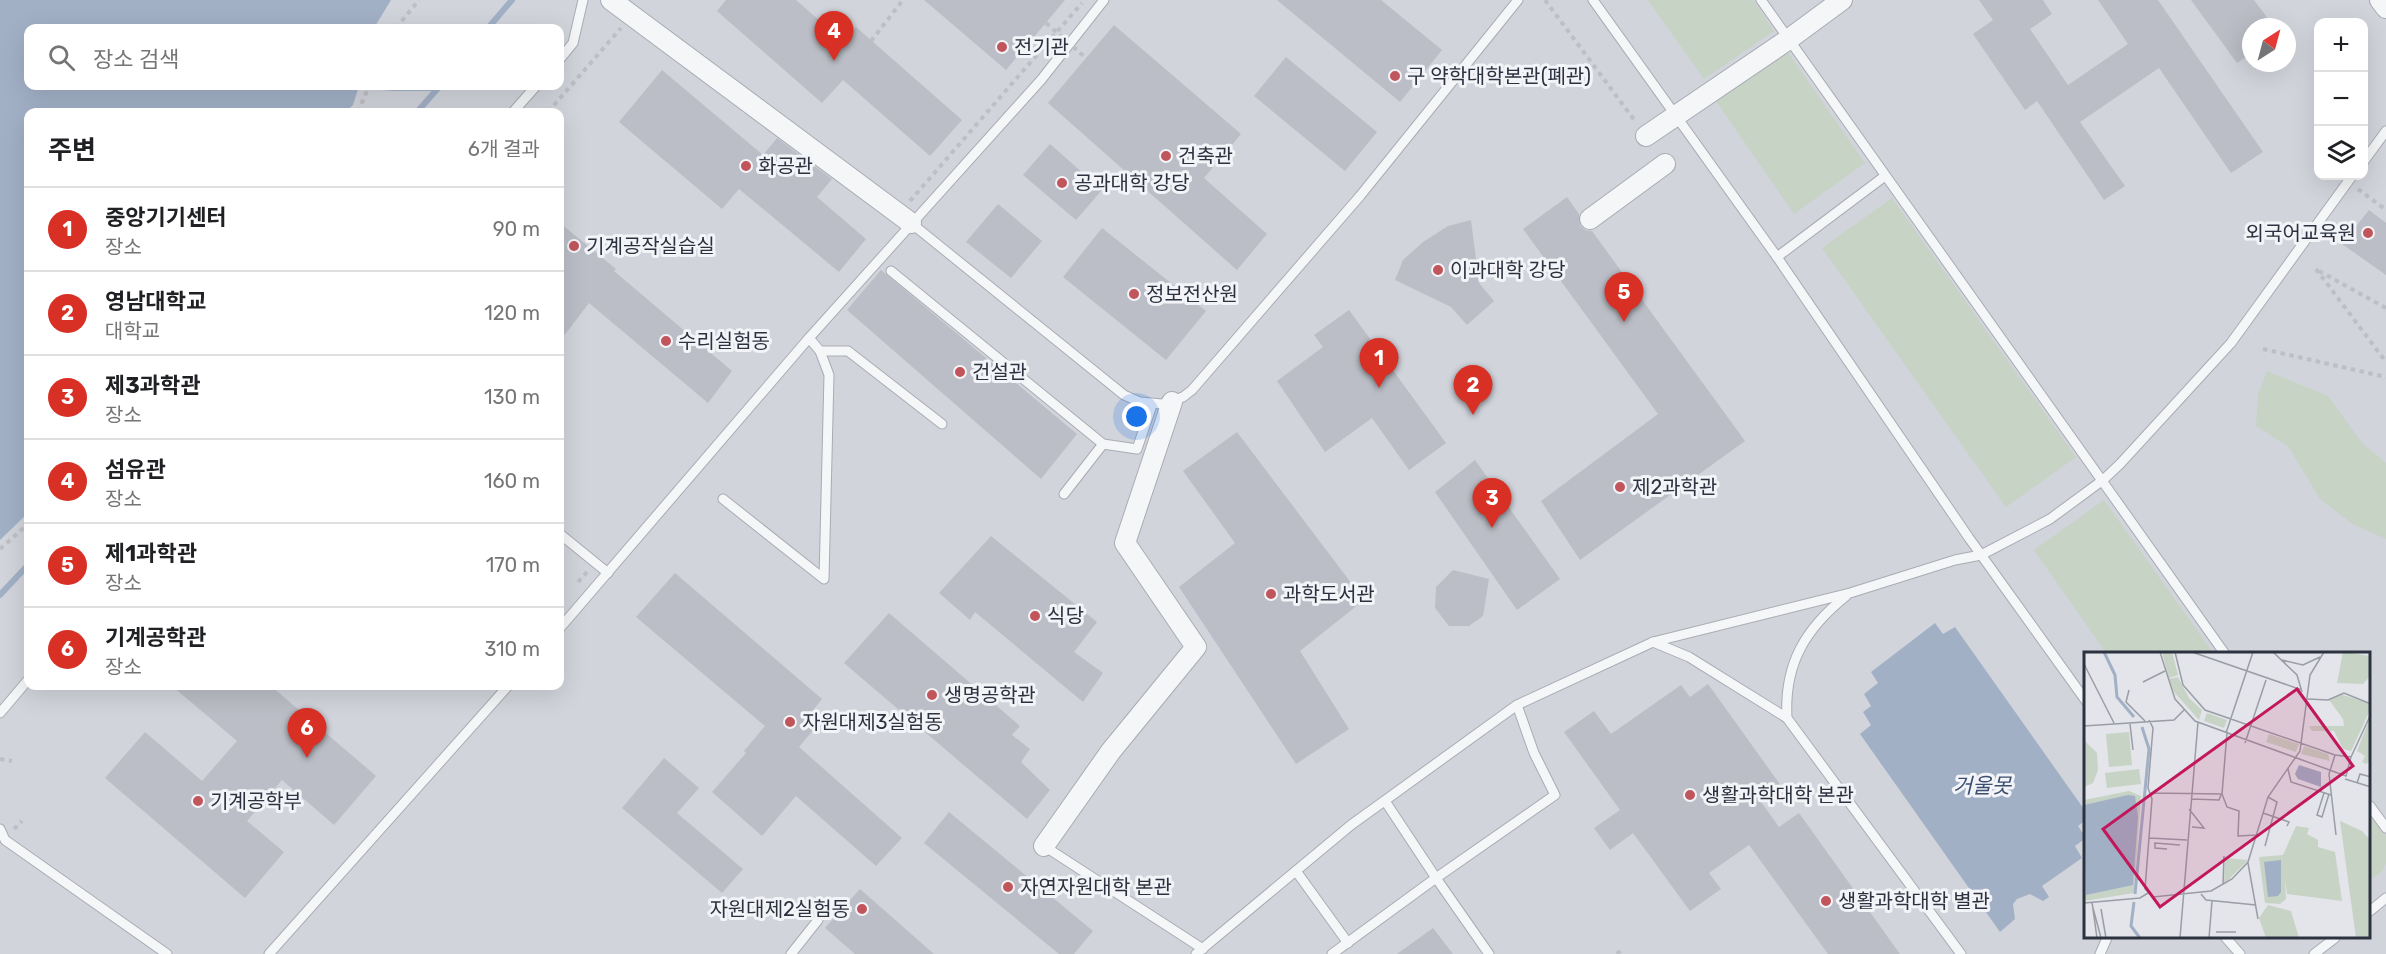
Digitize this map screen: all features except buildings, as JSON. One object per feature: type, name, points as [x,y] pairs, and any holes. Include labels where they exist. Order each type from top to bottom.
[{"type":"street","points":[[611,0],[911,223]]},
{"type":"street","points":[[1646,136],[1789,39],[1842,0]]},
{"type":"street","points":[[2380,0],[2386,8]]},
{"type":"street","points":[[1590,219],[1665,164]]},
{"type":"street","points":[[1044,846],[1112,751],[1196,647],[1125,543],[1172,402]]},
{"type":"lane","points":[[564,54],[573,43],[583,0]]},
{"type":"lane","points":[[564,623],[808,338],[1041,80],[1104,0]]},
{"type":"lane","points":[[911,223],[1124,394],[1152,405],[1172,402],[1192,390],[1262,310],[1360,196],[1518,0]]},
{"type":"lane","points":[[1593,0],[1777,257],[1981,555],[2084,698]]},
{"type":"lane","points":[[1761,0],[2224,652]]},
{"type":"lane","points":[[517,108],[532,90]]},
{"type":"lane","points":[[2368,155],[2386,131]]},
{"type":"lane","points":[[1777,257],[1886,176]]},
{"type":"lane","points":[[1044,846],[1199,951],[1351,825],[1517,705],[1653,642],[1850,593],[1955,560],[1981,555],[2050,519],[2103,480],[2231,343],[2349,180]]},
{"type":"lane","points":[[891,271],[1103,444],[1137,449],[1152,405]]},
{"type":"lane","points":[[723,500],[824,579],[829,375],[820,351],[808,338]]},
{"type":"lane","points":[[820,351],[848,351],[942,424]]},
{"type":"lane","points":[[1064,494],[1103,444]]},
{"type":"lane","points":[[564,537],[608,573]]},
{"type":"lane","points":[[1787,718],[1786,696],[1791,674],[1802,645],[1810,630],[1825,613],[1850,593]]},
{"type":"lane","points":[[1653,642],[1689,657],[1787,718],[1961,954]]},
{"type":"lane","points":[[0,713],[24,685]]},
{"type":"lane","points":[[269,954],[504,690]]},
{"type":"lane","points":[[1332,954],[1555,795],[1534,753],[1517,705]]},
{"type":"lane","points":[[1386,801],[1489,954]]},
{"type":"lane","points":[[2371,807],[2386,828]]},
{"type":"lane","points":[[0,829],[5,840],[166,954]]},
{"type":"lane","points":[[1296,871],[1348,943]]},
{"type":"lane","points":[[2371,910],[2386,898]]},
{"type":"lane","points":[[791,954],[818,920]]},
{"type":"lane","points":[[2100,954],[2107,939]]},
{"type":"lane","points":[[2227,939],[2240,954]]},
{"type":"lane","points":[[2314,954],[2334,939]]},
{"type":"path","points":[[399,24],[419,0]]},
{"type":"path","points":[[871,41],[903,0]]},
{"type":"path","points":[[1074,0],[1080,5]]},
{"type":"path","points":[[1545,0],[1646,136]]},
{"type":"path","points":[[551,108],[632,15]]},
{"type":"path","points":[[1046,23],[1086,58]]},
{"type":"path","points":[[360,108],[368,90]]},
{"type":"path","points":[[2352,180],[2386,210]]},
{"type":"path","points":[[2386,308],[2316,269],[2386,362]]},
{"type":"path","points":[[2263,349],[2386,377]]},
{"type":"path","points":[[0,549],[24,528]]},
{"type":"path","points":[[0,759],[12,761]]},
{"type":"path","points":[[1617,954],[1622,949]]},
{"type":"shaded area","points":[[0,0],[2386,0],[2386,954],[0,954]]},
{"type":"green space","points":[[1648,0],[1753,0],[1774,31],[1704,79]]},
{"type":"green space","points":[[1787,51],[1865,163],[1794,214],[1716,101]]},
{"type":"green space","points":[[1892,198],[2076,457],[2006,507],[1822,248]]},
{"type":"green space","points":[[2267,371],[2328,396],[2362,443],[2386,463],[2386,539],[2354,525],[2320,499],[2288,446],[2256,426],[2258,395]]},
{"type":"green space","points":[[2104,500],[2213,652],[2106,652],[2034,550]]},
{"type":"green space","points":[[2371,814],[2386,836],[2386,864],[2382,871],[2371,879]]},
{"type":"water","points":[[0,0],[391,0],[376,24],[24,24],[24,90],[358,90],[353,105],[350,108],[24,108],[24,517],[0,540]]},
{"type":"water","name":"거울못","points":[[1935,623],[1943,634],[1955,627],[2084,809],[2084,822],[2078,826],[2084,835],[2084,839],[2075,846],[2082,858],[2042,886],[2049,897],[2043,901],[2030,894],[2017,899],[2013,904],[2015,919],[2000,932],[1860,734],[1871,725],[1863,712],[1871,706],[1864,694],[1878,683],[1871,672]]},
{"type":"waterway","points":[[491,24],[512,0]]},
{"type":"waterway","points":[[421,108],[436,90]]},
{"type":"waterway","points":[[0,595],[24,569]]},
{"type":"place","name":"전기관","points":[[1002,47]]},
{"type":"place","name":"섬유관","points":[[834,61]]},
{"type":"place","name":"구 약학대학본관(폐관)","points":[[1395,76]]},
{"type":"place","name":"건축관","points":[[1166,156]]},
{"type":"place","name":"화공관","points":[[746,166]]},
{"type":"place","name":"공과대학 강당","points":[[1062,183]]},
{"type":"place","name":"외국어교육원","points":[[2368,233]]},
{"type":"place","name":"기계공작실습실","points":[[574,246]]},
{"type":"place","name":"이과대학 강당","points":[[1438,270]]},
{"type":"place","name":"정보전산원","points":[[1134,294]]},
{"type":"place","name":"제1과학관","points":[[1624,322]]},
{"type":"place","name":"수리실험동","points":[[666,341]]},
{"type":"place","name":"건설관","points":[[960,372]]},
{"type":"place","name":"중앙기기센터","points":[[1379,388]]},
{"type":"place","name":"영남대학교","points":[[1473,415]]},
{"type":"place","name":"제2과학관","points":[[1620,487]]},
{"type":"place","name":"제3과학관","points":[[1492,528]]},
{"type":"place","name":"과학도서관","points":[[1271,594]]},
{"type":"place","name":"식당","points":[[1035,616]]},
{"type":"place","name":"생명공학관","points":[[932,695]]},
{"type":"place","name":"자원대제3실험동","points":[[790,722]]},
{"type":"place","name":"기계공학관","points":[[307,758]]},
{"type":"place","name":"생활과학대학 본관","points":[[1690,795]]},
{"type":"place","name":"기계공학부","points":[[198,801]]},
{"type":"place","name":"자연자원대학 본관","points":[[1008,887]]},
{"type":"place","name":"생활과학대학 별관","points":[[1826,901]]},
{"type":"place","name":"자원대제2실험동","points":[[862,909]]}]
